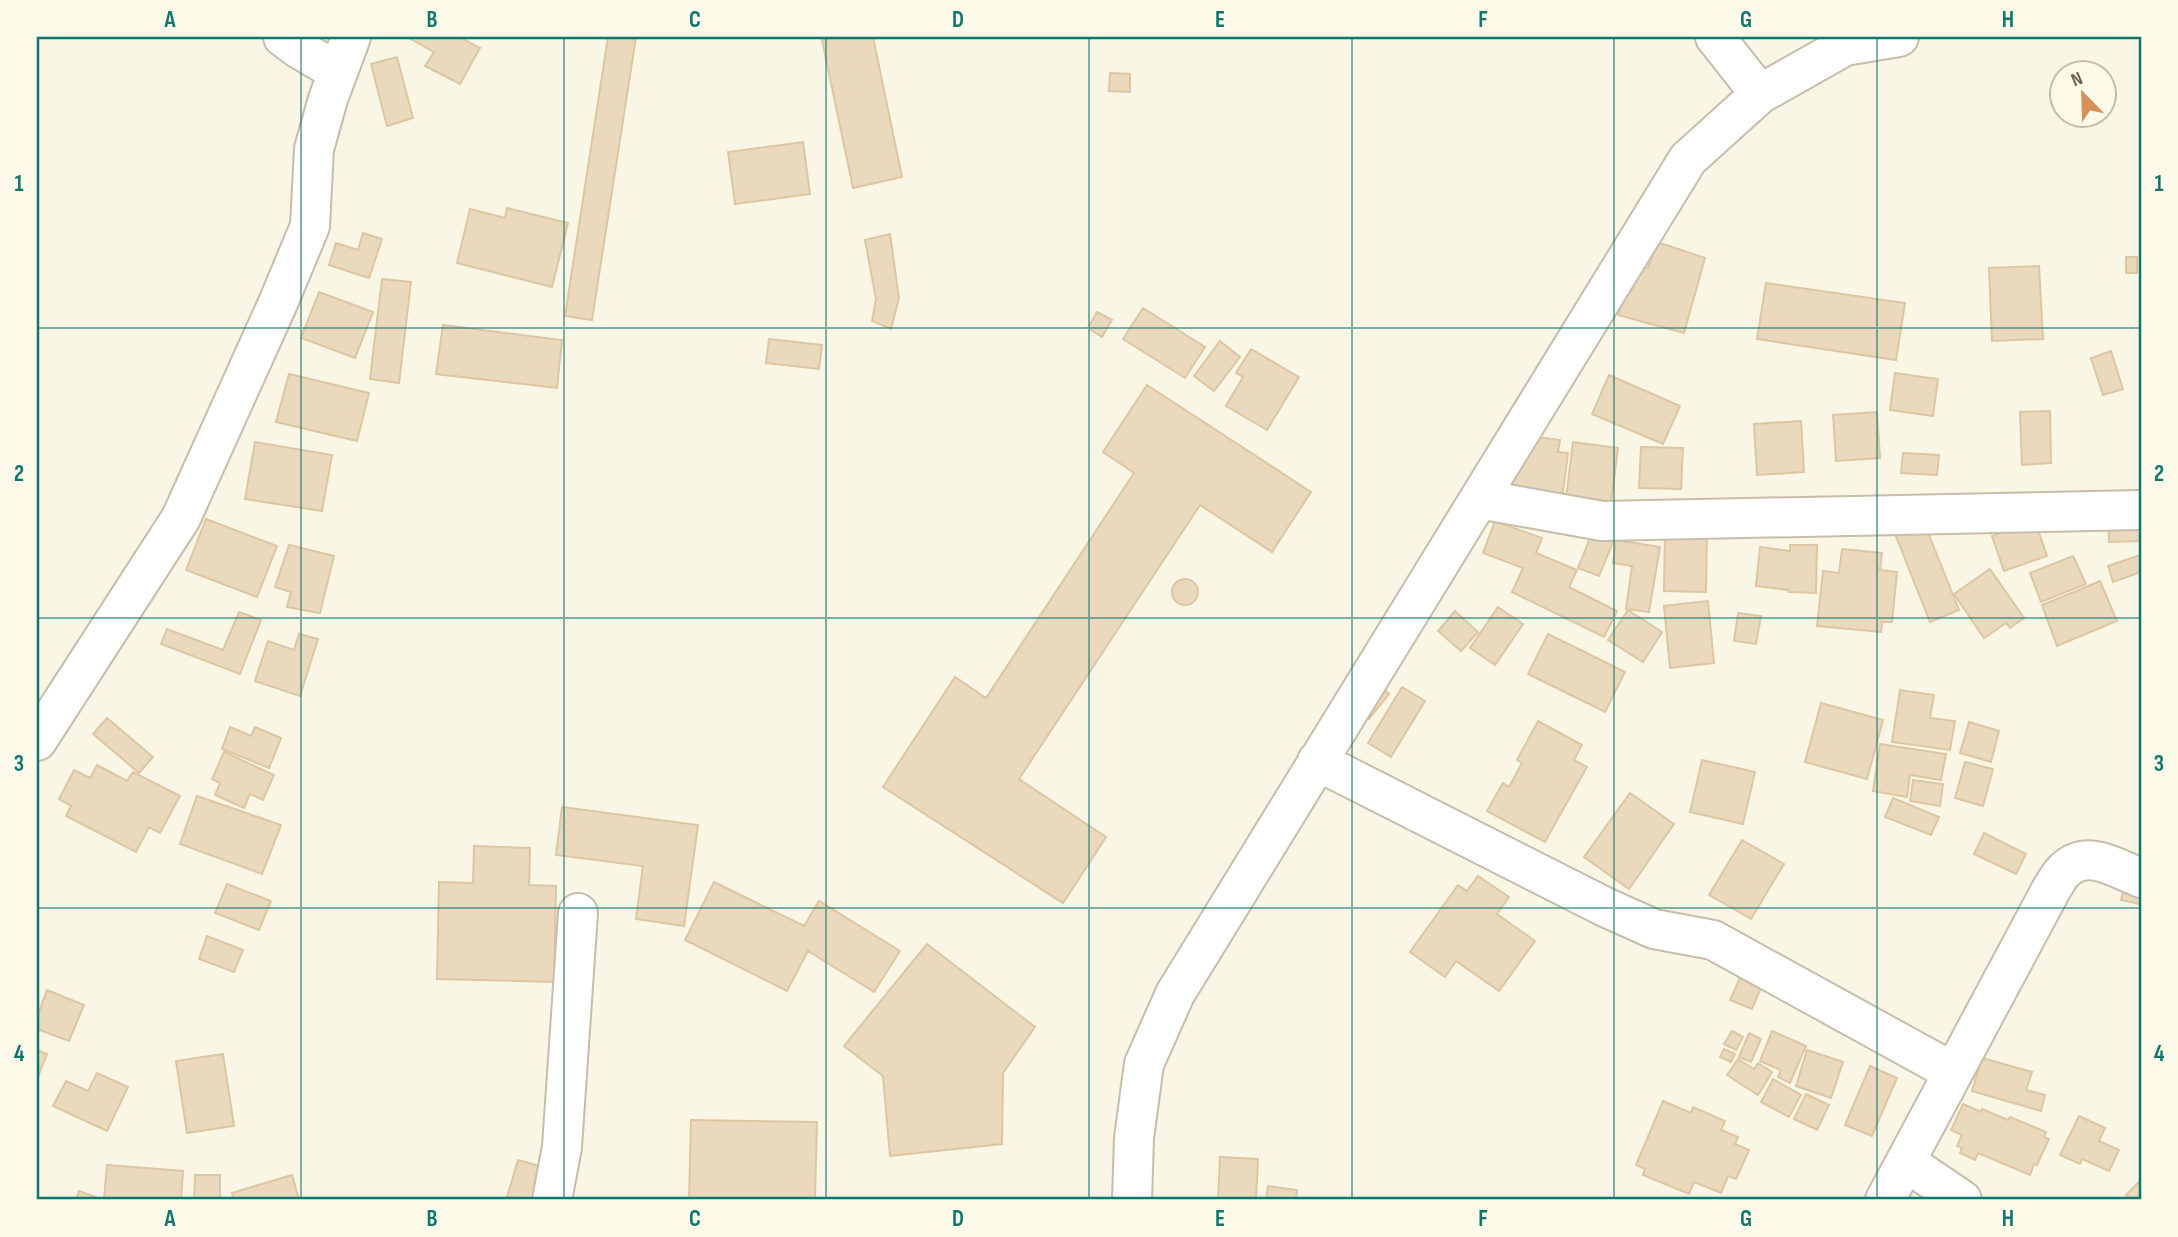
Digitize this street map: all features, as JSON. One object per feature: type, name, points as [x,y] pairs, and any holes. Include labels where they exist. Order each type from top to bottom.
[{"type":"street","points":[[283,37],[299,50],[338,72]]},
{"type":"street","points":[[37,741],[181,518],[278,303],[310,226],[314,149],[351,37]]},
{"type":"street","points":[[1715,37],[1760,94]]},
{"type":"street","points":[[1132,1200],[1134,1138],[1144,1065],[1175,994],[1688,159],[1760,94],[1851,41],[1899,37]]},
{"type":"street","points":[[1479,499],[1602,521],[2141,510]]},
{"type":"street","points":[[1317,761],[1605,907],[1654,929],[1713,940],[1954,1072]]},
{"type":"street","points":[[1885,1200],[2052,888],[2065,870],[2081,861],[2098,859],[2141,878]]},
{"type":"street","points":[[552,1200],[562,1147],[578,913]]},
{"type":"street","points":[[1906,1162],[1962,1200]]},
{"type":"building","points":[[407,37],[459,37],[480,48],[460,84],[425,66],[434,52]]},
{"type":"building","points":[[608,37],[636,37],[592,320],[565,316]]},
{"type":"building","points":[[873,37],[902,177],[853,188],[822,40]]},
{"type":"building","points":[[397,57],[413,118],[387,126],[371,64]]},
{"type":"building","points":[[1110,73],[1130,74],[1130,92],[1109,91]]},
{"type":"building","points":[[803,142],[810,194],[735,204],[728,152]]},
{"type":"building","points":[[507,208],[568,223],[552,287],[457,263],[470,209],[505,218]]},
{"type":"building","points":[[363,233],[382,239],[369,278],[329,265],[336,243],[358,250]]},
{"type":"building","points":[[890,234],[899,298],[891,329],[872,321],[876,299],[865,240]]},
{"type":"building","points":[[1657,242],[1705,258],[1684,333],[1618,315],[1632,264],[1648,268]]},
{"type":"building","points":[[2126,257],[2137,257],[2137,273],[2126,273]]},
{"type":"building","points":[[2039,266],[2043,339],[1992,341],[1989,268]]},
{"type":"building","points":[[382,279],[411,282],[399,383],[370,379]]},
{"type":"building","points":[[1766,283],[1905,303],[1896,360],[1757,339]]},
{"type":"building","points":[[319,292],[373,312],[355,358],[301,338]]},
{"type":"building","points":[[1143,308],[1205,347],[1185,378],[1123,339]]},
{"type":"building","points":[[1097,312],[1112,320],[1102,337],[1088,328]]},
{"type":"building","points":[[443,325],[562,340],[557,388],[436,374]]},
{"type":"building","points":[[769,339],[822,345],[819,369],[766,363]]},
{"type":"building","points":[[1220,341],[1240,357],[1214,391],[1194,376]]},
{"type":"building","points":[[1251,349],[1299,377],[1267,430],[1226,406],[1243,377],[1236,373]]},
{"type":"building","points":[[2111,351],[2123,389],[2103,395],[2091,358]]},
{"type":"building","points":[[1895,373],[1938,379],[1933,416],[1890,410]]},
{"type":"building","points":[[289,374],[369,393],[357,441],[276,422]]},
{"type":"building","points":[[1609,375],[1680,406],[1663,444],[1592,414]]},
{"type":"building","points":[[1147,385],[1311,492],[1272,552],[1200,505],[1019,779],[1106,837],[1063,903],[883,787],[955,677],[986,698],[1134,473],[1103,452]]},
{"type":"building","points":[[2050,411],[2051,463],[2022,465],[2020,412]]},
{"type":"building","points":[[1877,412],[1880,458],[1836,461],[1833,415]]},
{"type":"building","points":[[1801,421],[1804,472],[1757,475],[1754,424]]},
{"type":"building","points":[[1530,436],[1560,440],[1558,452],[1568,453],[1562,500],[1510,498],[1518,447]]},
{"type":"building","points":[[255,442],[332,455],[322,511],[245,499]]},
{"type":"building","points":[[1573,442],[1618,448],[1611,503],[1566,498]]},
{"type":"building","points":[[1641,447],[1683,448],[1681,489],[1639,488]]},
{"type":"building","points":[[1903,453],[1939,455],[1937,475],[1901,473]]},
{"type":"building","points":[[2108,513],[2141,513],[2141,541],[2109,542]]},
{"type":"building","points":[[206,519],[277,546],[257,597],[186,570]]},
{"type":"building","points":[[1923,520],[1959,610],[1930,622],[1894,531]]},
{"type":"building","points":[[1495,521],[1542,538],[1536,553],[1577,570],[1569,587],[1617,611],[1604,637],[1512,592],[1523,568],[1483,553]]},
{"type":"building","points":[[2035,521],[2047,556],[2004,571],[1992,536]]},
{"type":"building","points":[[1665,528],[1707,528],[1706,592],[1664,591]]},
{"type":"building","points":[[1592,533],[1613,542],[1599,576],[1578,568]]},
{"type":"building","points":[[1616,540],[1660,547],[1649,612],[1626,609],[1632,566],[1613,563]]},
{"type":"building","points":[[289,545],[334,556],[320,613],[287,607],[291,592],[275,587]]},
{"type":"building","points":[[1790,545],[1817,545],[1816,593],[1789,592],[1756,586],[1760,547],[1790,551]]},
{"type":"building","points":[[1842,549],[1882,553],[1880,570],[1897,572],[1892,622],[1882,622],[1881,632],[1817,626],[1823,571],[1839,573]]},
{"type":"building","points":[[2141,555],[2141,572],[2113,582],[2108,566]]},
{"type":"building","points":[[2073,556],[2086,584],[2041,602],[2030,573]]},
{"type":"building","points":[[1990,569],[2024,618],[2010,628],[2006,623],[1984,638],[1954,594]]},
{"type":"building","points":[[1185,579],[1194,583],[1198,592],[1194,601],[1185,605],[1176,601],[1172,592],[1176,583]]},
{"type":"building","points":[[2100,581],[2117,621],[2057,646],[2042,605]]},
{"type":"building","points":[[1708,601],[1714,663],[1670,668],[1664,606]]},
{"type":"building","points":[[1498,607],[1523,624],[1495,665],[1470,648]]},
{"type":"building","points":[[1628,610],[1662,632],[1643,662],[1608,640]]},
{"type":"building","points":[[1455,611],[1478,632],[1461,651],[1438,631]]},
{"type":"building","points":[[239,612],[261,620],[240,674],[161,644],[167,629],[223,650]]},
{"type":"building","points":[[1738,613],[1761,616],[1756,644],[1734,641]]},
{"type":"building","points":[[299,634],[318,639],[300,696],[255,681],[268,641],[294,650]]},
{"type":"building","points":[[1548,634],[1625,672],[1605,712],[1528,674]]},
{"type":"building","points":[[1379,685],[1389,694],[1369,719],[1358,710]]},
{"type":"building","points":[[1402,687],[1425,701],[1391,757],[1368,743]]},
{"type":"building","points":[[1900,690],[1934,695],[1930,718],[1955,721],[1950,750],[1892,742]]},
{"type":"building","points":[[1821,703],[1883,720],[1867,779],[1805,762]]},
{"type":"building","points":[[107,718],[153,757],[139,773],[93,734]]},
{"type":"building","points":[[1538,721],[1582,745],[1574,760],[1587,767],[1545,842],[1487,811],[1503,783],[1509,787],[1522,763],[1517,760]]},
{"type":"building","points":[[1969,722],[1999,731],[1991,762],[1960,753]]},
{"type":"building","points":[[230,727],[251,736],[255,727],[281,738],[269,768],[222,749]]},
{"type":"building","points":[[1880,744],[1946,754],[1941,780],[1910,775],[1907,797],[1873,791]]},
{"type":"building","points":[[224,752],[274,775],[263,800],[250,794],[244,808],[215,795],[220,783],[212,779]]},
{"type":"building","points":[[1702,760],[1755,772],[1743,824],[1690,812]]},
{"type":"building","points":[[1965,762],[1993,769],[1983,806],[1955,798]]},
{"type":"building","points":[[97,765],[127,781],[133,772],[180,796],[160,833],[149,827],[136,852],[66,816],[71,806],[59,799],[74,770],[90,778]]},
{"type":"building","points":[[1913,780],[1943,784],[1940,806],[1910,801]]},
{"type":"building","points":[[1630,793],[1674,824],[1629,889],[1584,857]]},
{"type":"building","points":[[197,796],[281,825],[262,874],[180,844]]},
{"type":"building","points":[[1893,798],[1939,817],[1931,835],[1885,817]]},
{"type":"building","points":[[562,807],[698,825],[684,926],[636,919],[643,866],[556,855]]},
{"type":"building","points":[[1984,833],[2026,854],[2016,874],[1974,854]]},
{"type":"building","points":[[1742,840],[1784,864],[1751,919],[1709,895]]},
{"type":"building","points":[[474,846],[530,848],[529,885],[556,886],[554,982],[437,979],[439,882],[473,883]]},
{"type":"building","points":[[1478,876],[1509,897],[1497,914],[1535,941],[1499,991],[1456,961],[1445,977],[1410,952],[1458,885],[1467,891]]},
{"type":"building","points":[[2126,879],[2141,897],[2140,904],[2121,900]]},
{"type":"building","points":[[714,882],[804,926],[819,901],[900,951],[874,992],[808,951],[787,991],[685,940]]},
{"type":"building","points":[[227,884],[271,901],[259,930],[215,913]]},
{"type":"building","points":[[207,936],[243,950],[234,972],[199,959]]},
{"type":"building","points":[[927,944],[1035,1027],[1003,1073],[1002,1144],[890,1156],[883,1076],[844,1046]]},
{"type":"building","points":[[1744,969],[1765,978],[1752,1009],[1730,1000]]},
{"type":"building","points":[[47,990],[84,1005],[69,1041],[37,1029],[37,1017]]},
{"type":"building","points":[[1732,1031],[1743,1037],[1736,1050],[1724,1044]]},
{"type":"building","points":[[1772,1031],[1806,1046],[1790,1083],[1778,1077],[1781,1070],[1760,1061]]},
{"type":"building","points":[[1749,1033],[1761,1039],[1751,1062],[1739,1057]]},
{"type":"building","points":[[1724,1049],[1735,1054],[1731,1062],[1720,1057]]},
{"type":"building","points":[[37,1050],[47,1054],[37,1079]]},
{"type":"building","points":[[1807,1050],[1843,1062],[1831,1098],[1796,1086]]},
{"type":"building","points":[[223,1054],[234,1126],[187,1133],[176,1061]]},
{"type":"building","points":[[1982,1058],[2032,1072],[2026,1090],[2045,1095],[2041,1111],[1972,1091]]},
{"type":"building","points":[[1738,1059],[1754,1069],[1758,1063],[1772,1072],[1758,1095],[1727,1075]]},
{"type":"building","points":[[1870,1066],[1897,1078],[1872,1136],[1845,1125]]},
{"type":"building","points":[[97,1073],[128,1087],[107,1131],[53,1106],[66,1081],[88,1091]]},
{"type":"building","points":[[1773,1079],[1801,1095],[1789,1117],[1761,1102]]},
{"type":"building","points":[[1806,1094],[1829,1105],[1817,1130],[1794,1119]]},
{"type":"building","points":[[1663,1101],[1691,1113],[1693,1107],[1725,1121],[1721,1130],[1738,1137],[1735,1144],[1749,1150],[1736,1179],[1728,1176],[1721,1193],[1694,1182],[1689,1194],[1643,1175],[1645,1169],[1636,1165]]},
{"type":"building","points":[[1963,1104],[2008,1120],[2010,1117],[2046,1132],[2044,1137],[2049,1139],[2030,1175],[1978,1153],[1975,1160],[1960,1153],[1962,1148],[1957,1146],[1962,1135],[1951,1130]]},
{"type":"building","points":[[2079,1116],[2105,1128],[2099,1141],[2119,1150],[2109,1171],[2082,1159],[2080,1164],[2060,1155]]},
{"type":"building","points":[[691,1120],[817,1122],[815,1200],[689,1200]]},
{"type":"building","points":[[1220,1157],[1258,1159],[1256,1200],[1218,1200]]},
{"type":"building","points":[[518,1160],[543,1167],[534,1200],[507,1197]]},
{"type":"building","points":[[107,1165],[183,1171],[181,1200],[104,1200]]},
{"type":"building","points":[[195,1175],[220,1175],[220,1200],[194,1200]]},
{"type":"building","points":[[292,1175],[299,1200],[234,1200],[232,1193]]},
{"type":"building","points":[[2141,1180],[2141,1200],[2131,1200],[2126,1195]]},
{"type":"building","points":[[1268,1186],[1297,1190],[1296,1200],[1266,1200]]},
{"type":"building","points":[[79,1191],[100,1199],[76,1200]]}]
